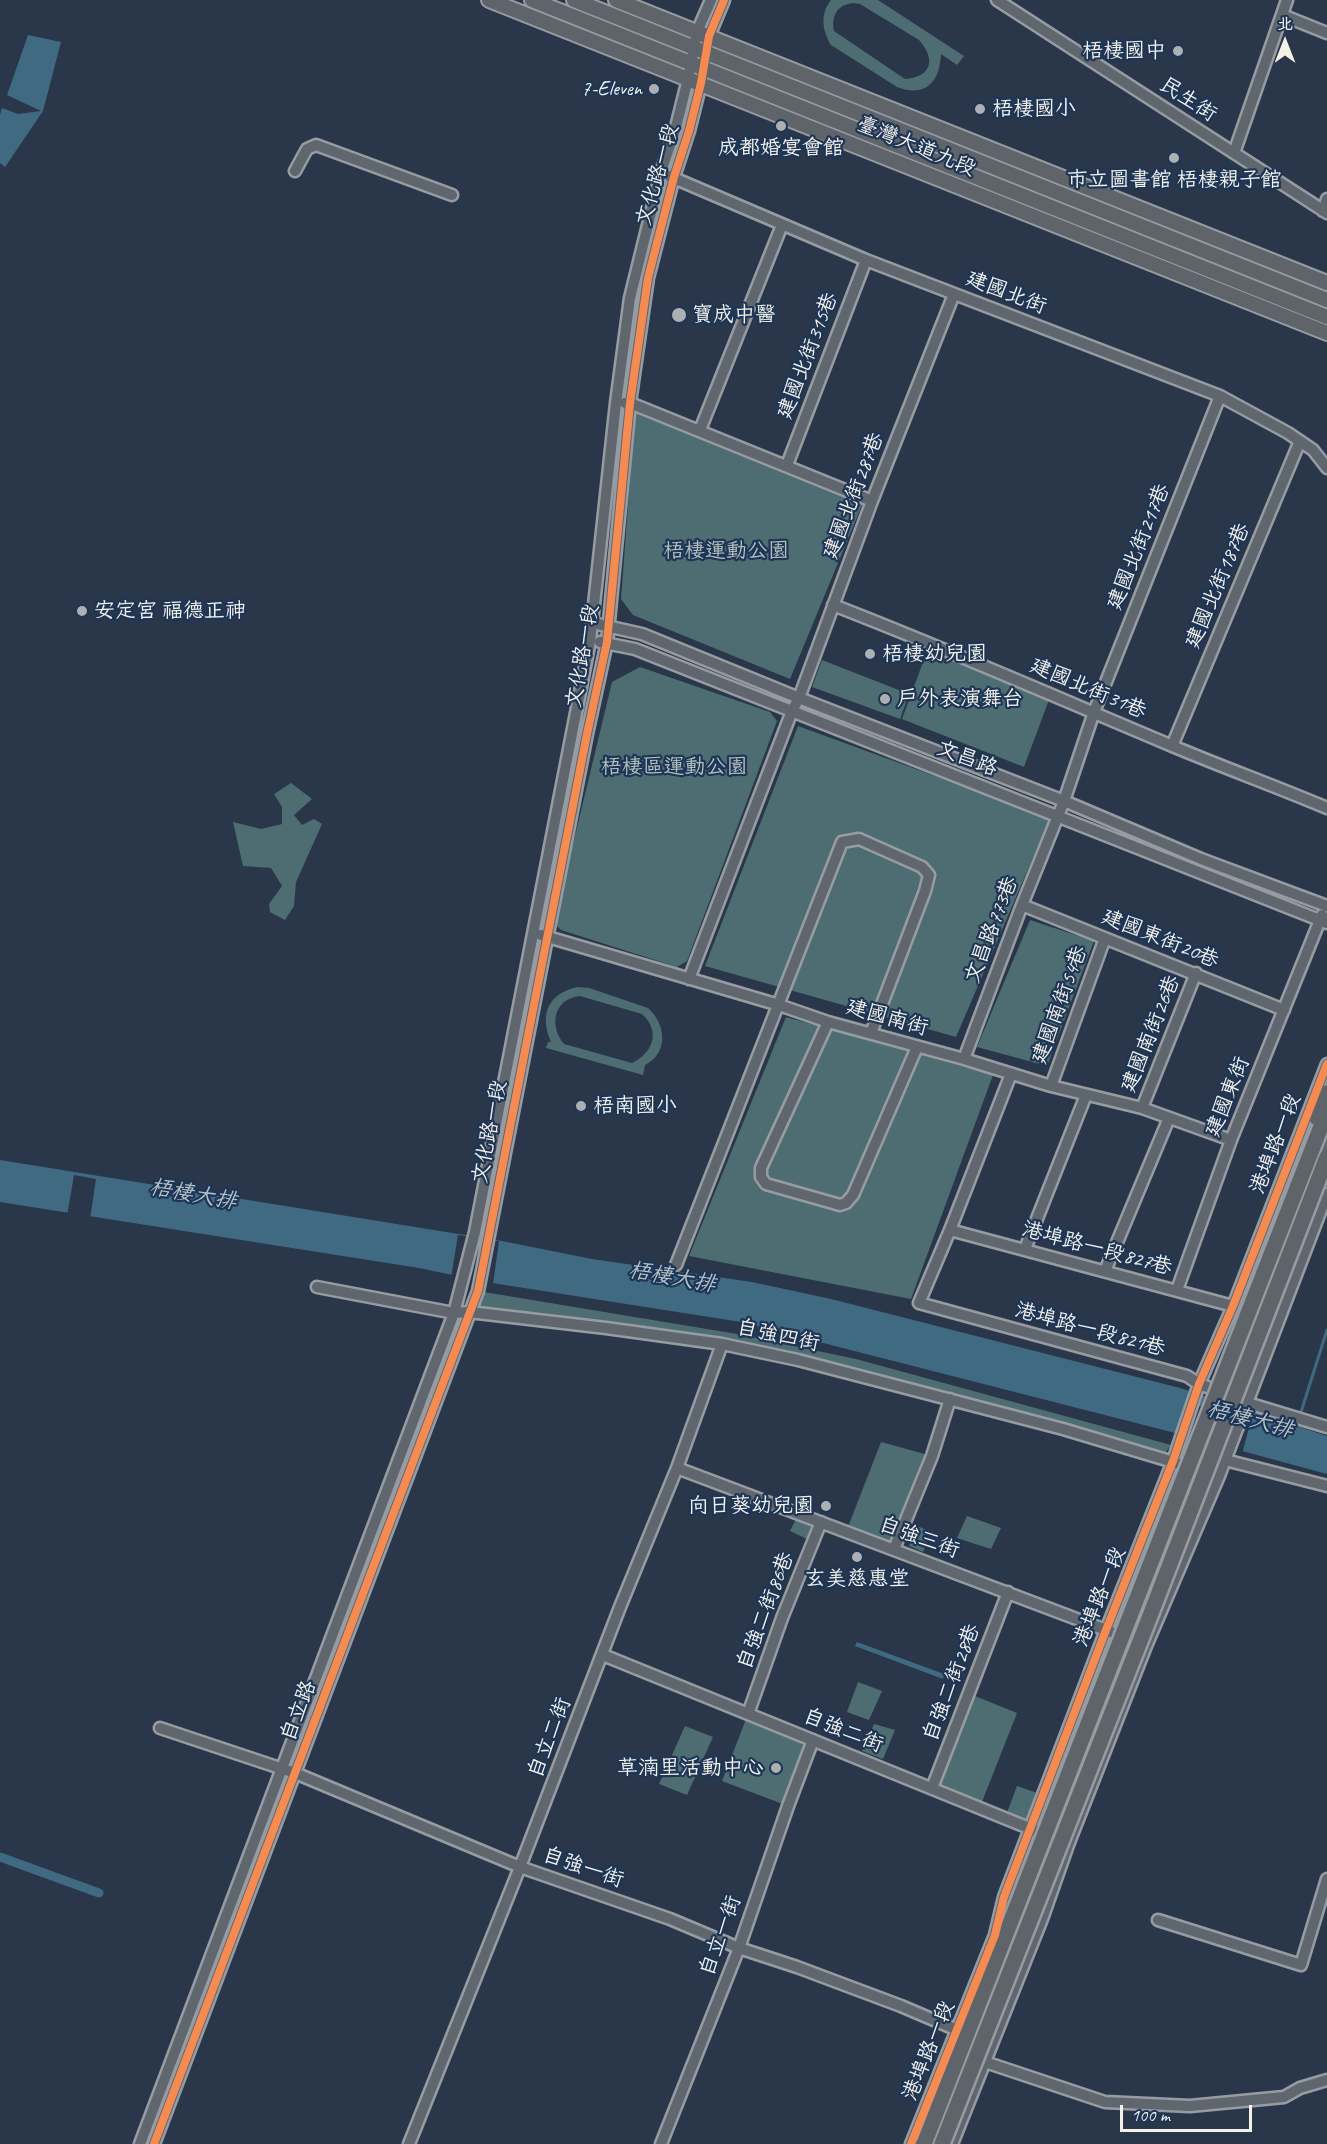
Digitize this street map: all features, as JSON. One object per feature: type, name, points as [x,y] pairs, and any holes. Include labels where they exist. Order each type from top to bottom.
[{"type":"highway","points":[[1131,1617],[1157,1523],[1327,1093]]},
{"type":"highway","points":[[924,2144],[1327,1111]]},
{"type":"highway","points":[[942,2144],[1148,1621],[1327,1157]]},
{"type":"highway","points":[[1148,1621],[1161,1601],[1172,1576],[1327,1177]]},
{"type":"main road","name":"臺灣大道九段","points":[[489,0],[527,4],[697,65],[1327,317]]},
{"type":"main road","name":"臺灣大道九段","points":[[574,0],[1327,300]]},
{"type":"main road","name":"臺灣大道九段","points":[[616,0],[1327,283]]},
{"type":"main road","name":"臺灣大道九段","points":[[527,4],[695,81],[1327,333]]},
{"type":"street","points":[[695,81],[711,0]]},
{"type":"street","points":[[703,34],[724,0]]},
{"type":"street","name":"民生街","points":[[997,0],[1325,212]]},
{"type":"street","points":[[1234,153],[1287,0]]},
{"type":"street","points":[[1282,15],[1327,33]]},
{"type":"street","name":"文化路一段","points":[[462,1287],[475,1232],[590,641],[630,298],[661,172],[695,81]]},
{"type":"street","name":"文化路一段","points":[[478,1291],[607,642],[630,403],[648,278],[674,177],[689,131],[695,81]]},
{"type":"street","points":[[295,171],[307,149],[316,145],[452,195]]},
{"type":"street","name":"建國北街","points":[[661,172],[866,260],[1220,396],[1300,441],[1313,450],[1327,468]]},
{"type":"street","points":[[1325,212],[1327,199]]},
{"type":"street","points":[[700,430],[782,225]]},
{"type":"street","name":"建國北街315巷","points":[[787,465],[866,260]]},
{"type":"street","name":"建國北街287巷","points":[[689,979],[954,294]]},
{"type":"street","name":"建國北街217巷","points":[[1064,801],[1094,712],[1220,396]]},
{"type":"street","points":[[616,403],[630,403],[872,501]]},
{"type":"street","name":"建國北街187巷","points":[[1172,746],[1300,441]]},
{"type":"street","name":"建國北街31巷","points":[[833,605],[924,640],[1172,746],[1327,808]]},
{"type":"street","name":"文昌路","points":[[593,623],[642,634],[1064,801],[1191,854],[1327,906]]},
{"type":"street","name":"文昌路","points":[[590,641],[607,642],[635,649],[1323,922]]},
{"type":"street","name":"文昌路773巷","points":[[964,1059],[1064,801]]},
{"type":"street","points":[[676,1265],[842,842],[859,839],[922,867],[929,875],[871,1033]]},
{"type":"street","name":"建國東街20巷","points":[[1022,905],[1284,1010]]},
{"type":"street","points":[[1323,922],[1327,906]]},
{"type":"street","name":"建國東街","points":[[1177,1290],[1231,1140],[1323,922]]},
{"type":"street","name":"建國南街","points":[[534,933],[779,1005],[828,1022],[964,1059],[1051,1086],[1142,1108],[1231,1140]]},
{"type":"street","name":"建國南街54巷","points":[[1051,1086],[1105,938]]},
{"type":"street","name":"建國南街26巷","points":[[1142,1108],[1196,973]]},
{"type":"street","points":[[828,1022],[761,1168],[761,1177],[766,1184],[840,1205],[846,1203],[853,1195],[917,1047]]},
{"type":"street","name":"港埠路一段","points":[[911,2144],[995,1935],[1004,1897],[1173,1461],[1199,1384],[1233,1306],[1327,1064]]},
{"type":"street","points":[[950,1230],[1011,1074]]},
{"type":"street","points":[[1025,1249],[1086,1095]]},
{"type":"street","points":[[1105,1271],[1168,1118]]},
{"type":"street","name":"港埠路一段","points":[[995,1935],[1041,1866],[1053,1838],[1327,1137]]},
{"type":"street","name":"港埠路一段","points":[[952,2144],[1146,1646],[1219,1476],[1327,1194]]},
{"type":"street","name":"港埠路一段827巷","points":[[950,1230],[1233,1306]]},
{"type":"street","name":"港埠路一段821巷","points":[[950,1230],[918,1304],[1187,1376],[1199,1384],[1247,1403],[1327,1427]]},
{"type":"street","name":"自強四街","points":[[317,1287],[454,1313],[470,1312],[722,1344],[950,1399],[1219,1476]]},
{"type":"street","name":"自立路","points":[[140,2144],[462,1287]]},
{"type":"street","name":"自立路","points":[[154,2144],[478,1291]]},
{"type":"street","name":"自立二街","points":[[409,2144],[677,1468],[722,1344]]},
{"type":"street","points":[[894,1550],[932,1456],[950,1399]]},
{"type":"street","points":[[1225,1460],[1327,1486]]},
{"type":"street","name":"自強三街","points":[[677,1468],[722,1483],[1146,1646]]},
{"type":"street","name":"自強二街86巷","points":[[748,1714],[780,1624],[821,1522]]},
{"type":"street","name":"自強二街28巷","points":[[932,1788],[1008,1592]]},
{"type":"street","name":"自強二街","points":[[603,1655],[1068,1845]]},
{"type":"street","name":"自強一街","points":[[160,1728],[295,1773],[520,1867],[670,1919],[739,1948],[901,2006],[992,2045]]},
{"type":"street","name":"自立一街","points":[[661,2144],[739,1948],[813,1740]]},
{"type":"street","name":"港埠路一段","points":[[1030,1948],[1041,1866]]},
{"type":"street","points":[[1158,1920],[1301,1965],[1327,1879]]},
{"type":"street","points":[[985,2062],[1105,2102],[1190,2106],[1284,2097],[1300,2088],[1327,2080]]},
{"type":"green space","points":[[831,0],[878,0],[964,56],[957,65],[941,54],[938,73],[934,80],[923,89],[907,90],[897,87],[831,45],[824,22],[827,5]],"holes":[[[847,4],[860,4],[919,40],[928,54],[926,71],[914,78],[905,79],[834,31],[833,21],[836,12]]]},
{"type":"green space","name":"梧棲運動公園","points":[[635,413],[862,505],[790,679],[633,615],[621,599]]},
{"type":"green space","points":[[929,646],[1050,697],[1024,767],[902,719]]},
{"type":"green space","points":[[822,660],[909,694],[900,719],[812,687]]},
{"type":"green space","name":"梧棲區運動公園","points":[[640,667],[770,712],[777,721],[687,961],[677,967],[561,930],[554,923],[612,682]]},
{"type":"green space","points":[[798,726],[1050,818],[956,1037],[705,966]]},
{"type":"green space","points":[[291,783],[312,799],[294,815],[302,825],[314,819],[322,824],[296,882],[294,906],[285,920],[270,912],[269,904],[282,886],[271,868],[243,866],[233,822],[261,829],[282,824],[282,807],[274,794]]},
{"type":"green space","points":[[1030,920],[1094,941],[1047,1066],[977,1047]]},
{"type":"green space","points":[[577,987],[589,988],[648,1008],[658,1022],[662,1038],[658,1053],[645,1065],[643,1075],[546,1048],[548,1042],[551,1042],[547,1032],[546,1014],[553,1000],[567,990]],"holes":[[[580,996],[642,1014],[651,1027],[652,1041],[645,1054],[632,1063],[564,1044],[559,1037],[555,1022],[556,1014],[564,1002]]]},
{"type":"green space","points":[[786,1017],[993,1075],[911,1299],[689,1256]]},
{"type":"green space","points":[[478,1291],[737,1334],[856,1359],[1171,1445],[1162,1458],[736,1348],[478,1311]]},
{"type":"green space","points":[[881,1442],[932,1456],[894,1549],[846,1532]]},
{"type":"green space","points":[[799,1513],[821,1522],[813,1542],[790,1531]]},
{"type":"green space","points":[[967,1516],[1001,1528],[991,1549],[957,1538]]},
{"type":"green space","points":[[917,1526],[932,1532],[923,1552],[909,1546]]},
{"type":"green space","points":[[858,1682],[882,1691],[869,1720],[847,1712]]},
{"type":"green space","points":[[970,1694],[1017,1713],[980,1807],[932,1788]]},
{"type":"green space","points":[[748,1714],[813,1740],[788,1806],[722,1781]]},
{"type":"green space","points":[[874,1724],[895,1730],[883,1759],[862,1751]]},
{"type":"green space","points":[[685,1726],[713,1737],[687,1795],[659,1784]]},
{"type":"green space","points":[[1017,1786],[1043,1795],[1030,1828],[1005,1818]]},
{"type":"water","points":[[28,35],[61,42],[43,111],[5,167],[0,163],[2,108],[18,114],[41,111],[7,95]]},
{"type":"water","name":"梧棲大排","points":[[0,1160],[502,1241],[592,1259],[752,1282],[831,1299],[1180,1388],[1327,1436],[1327,1474],[741,1322],[486,1282],[419,1268],[0,1202]]},
{"type":"water","points":[[857,1642],[944,1674],[943,1679],[855,1646]]},
{"type":"pier","points":[[74,1175],[96,1179],[90,1219],[67,1216]]},
{"type":"pier","points":[[458,1235],[499,1241],[493,1284],[451,1278]]},
{"type":"pier","points":[[1185,1402],[1251,1420],[1242,1454],[1175,1436]]},
{"type":"waterway","name":"梧棲大排","points":[[1295,1431],[1327,1330]]},
{"type":"waterway","points":[[0,1857],[99,1893]]},
{"type":"cycle path","points":[[154,2144],[478,1291],[607,642],[630,403],[648,278],[674,177],[689,131],[701,83],[709,36],[724,0]]},
{"type":"cycle path","points":[[911,2144],[995,1935],[1004,1897],[1173,1461],[1199,1384],[1233,1306],[1327,1064]]},
{"type":"place","name":"梧棲國中","points":[[1178,51]]},
{"type":"place","name":"7-Eleven","points":[[654,89]]},
{"type":"place","name":"梧棲國小","points":[[980,109]]},
{"type":"place","name":"成都婚宴會館","points":[[781,126]]},
{"type":"place","name":"市立圖書館 梧棲親子館","points":[[1174,158]]},
{"type":"place","name":"寶成中醫","points":[[679,315]]},
{"type":"place","name":"安定宮 福德正神","points":[[82,611]]},
{"type":"place","name":"梧棲幼兒園","points":[[870,654]]},
{"type":"place","name":"戶外表演舞台","points":[[885,699]]},
{"type":"place","name":"梧南國小","points":[[581,1106]]},
{"type":"place","name":"向日葵幼兒園","points":[[826,1506]]},
{"type":"place","name":"玄美慈惠堂","points":[[857,1557]]},
{"type":"place","name":"草湳里活動中心","points":[[776,1768]]}]
